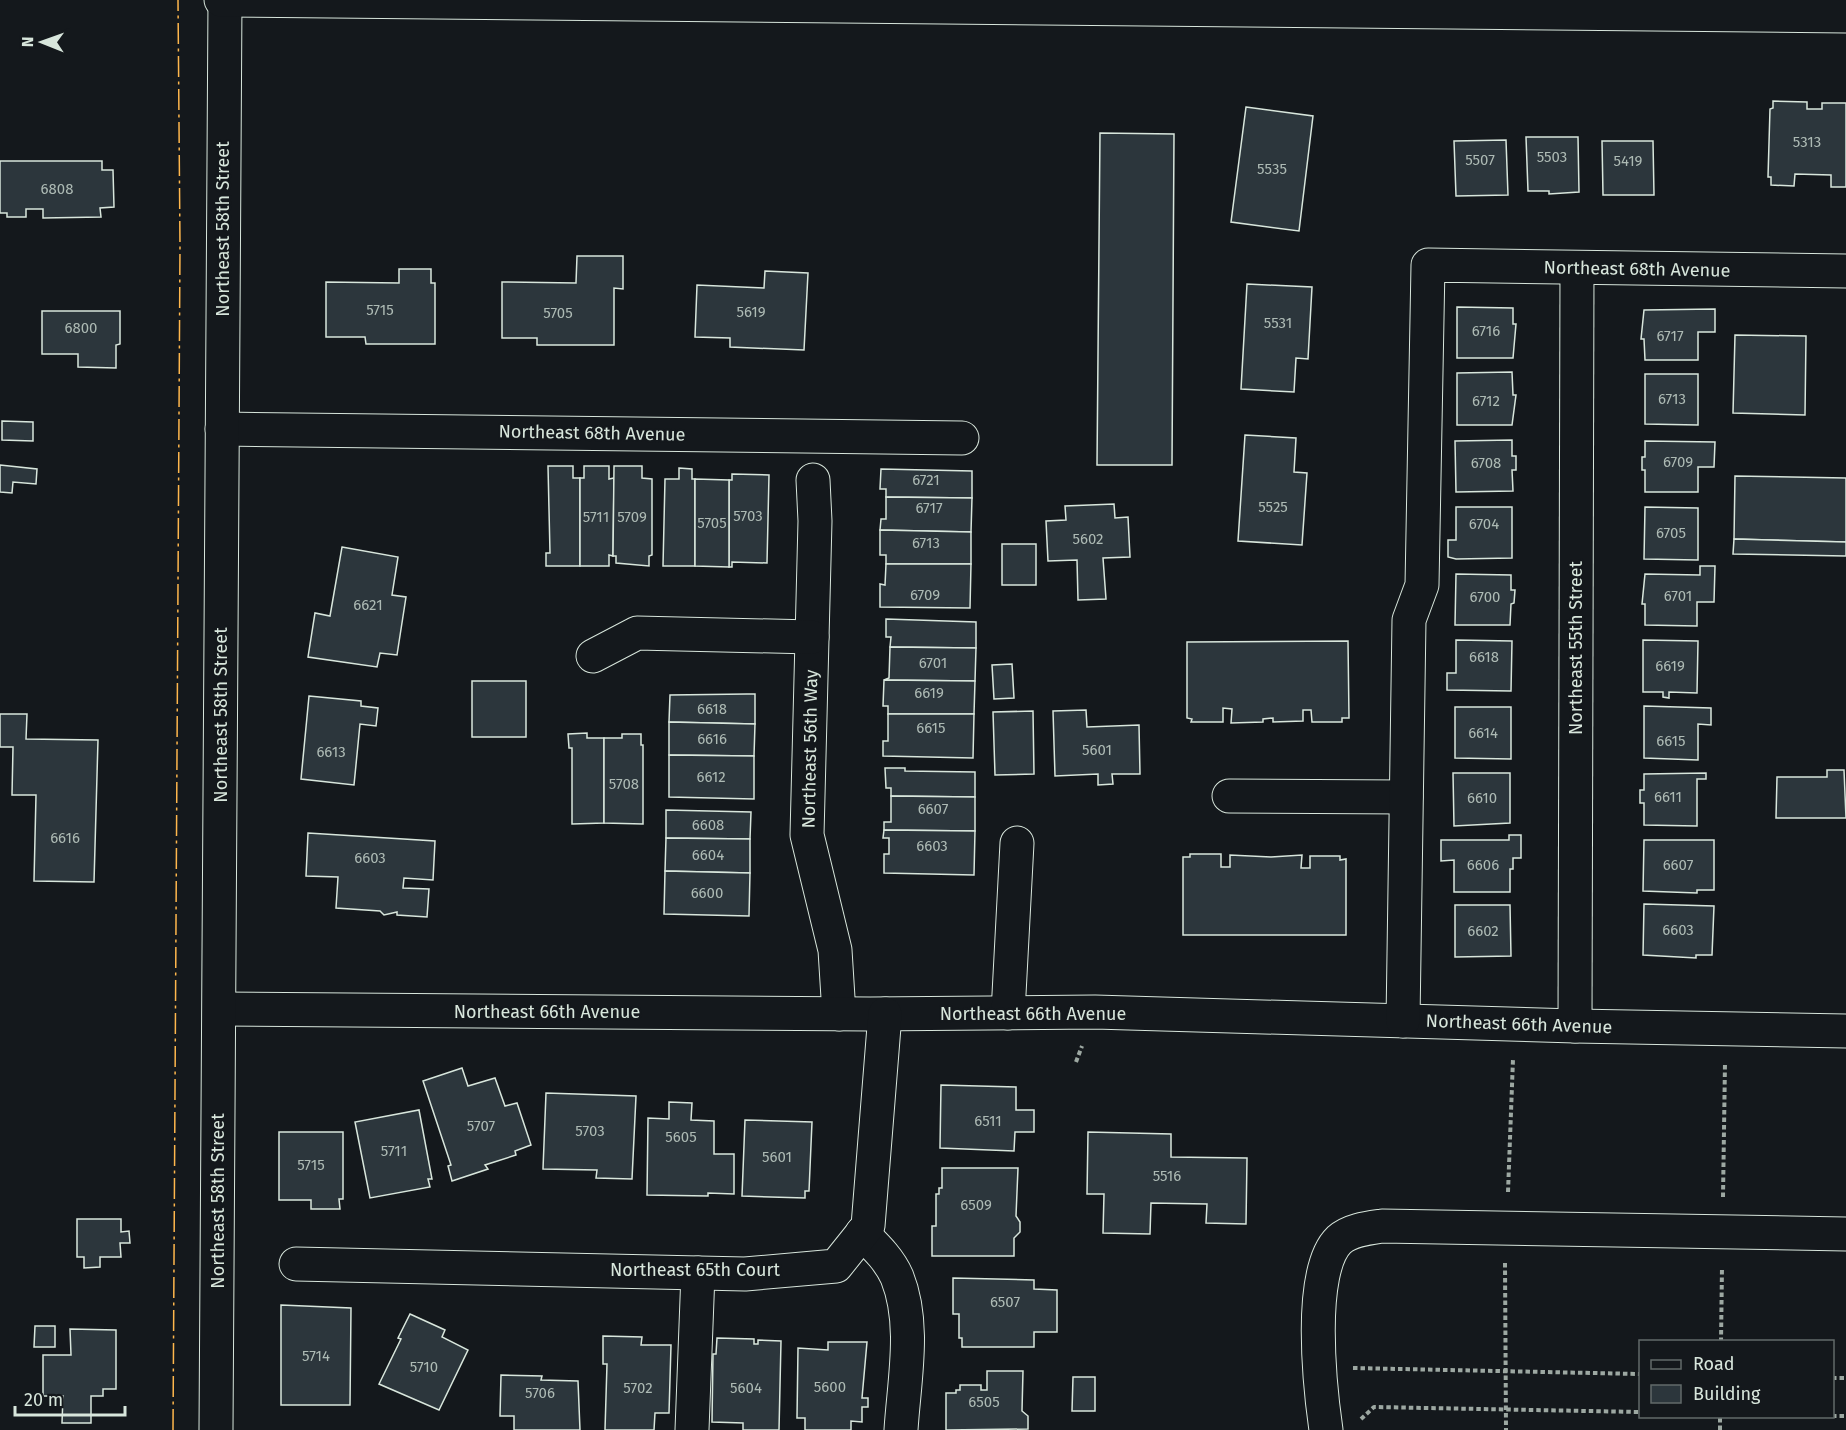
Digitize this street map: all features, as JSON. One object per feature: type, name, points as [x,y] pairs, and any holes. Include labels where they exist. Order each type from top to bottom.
[{"type":"street","points":[[223,0],[1846,16]]},
{"type":"street","name":"Northeast 58th Street","points":[[216,1430],[220,1009],[223,0]]},
{"type":"street","name":"Northeast 68th Avenue","points":[[1406,797],[1409,620],[1422,585],[1428,265],[1846,275]]},
{"type":"street","name":"Northeast 55th Street","points":[[1575,1026],[1577,269]]},
{"type":"street","name":"Northeast 68th Avenue","points":[[222,429],[962,438]]},
{"type":"street","name":"Northeast 56th Way","points":[[813,480],[815,521],[807,835],[835,950],[839,1014]]},
{"type":"street","points":[[593,656],[638,633],[812,637]]},
{"type":"street","points":[[1229,796],[1406,797],[1403,1021]]},
{"type":"street","points":[[1008,1013],[1017,843]]},
{"type":"street","name":"Northeast 66th Avenue","points":[[220,1009],[839,1014],[1095,1012],[1575,1026],[1846,1031]]},
{"type":"street","points":[[885,1014],[868,1226],[862,1233],[890,1266],[904,1301],[908,1336],[901,1430]]},
{"type":"street","points":[[1326,1430],[1319,1368],[1320,1283],[1326,1258],[1340,1240],[1360,1229],[1382,1226],[1846,1234]]},
{"type":"street","name":"Northeast 65th Court","points":[[296,1264],[513,1267],[745,1274],[836,1266],[862,1233]]},
{"type":"street","points":[[692,1430],[698,1273]]},
{"type":"path","points":[[1721,1340],[1726,1029]]},
{"type":"path","points":[[1319,1368],[1639,1374]]},
{"type":"path","points":[[1357,1422],[1374,1407],[1639,1412]]},
{"type":"building","points":[[1773,101],[1807,102],[1807,109],[1822,109],[1822,103],[1846,103],[1846,187],[1831,187],[1831,175],[1795,174],[1794,186],[1771,185],[1771,177],[1768,177],[1770,109],[1773,108]]},
{"type":"building","points":[[1246,107],[1313,116],[1299,231],[1231,222]]},
{"type":"building","points":[[1100,133],[1174,134],[1172,465],[1097,465]]},
{"type":"building","points":[[1526,137],[1578,137],[1579,192],[1549,194],[1549,191],[1528,191]]},
{"type":"building","points":[[1506,140],[1508,195],[1456,196],[1454,141]]},
{"type":"building","points":[[1602,141],[1653,141],[1654,195],[1603,195]]},
{"type":"building","points":[[0,161],[102,161],[102,170],[113,170],[114,207],[100,208],[101,217],[43,218],[43,209],[26,209],[26,217],[7,217],[7,213],[0,213]]},
{"type":"building","points":[[577,256],[623,256],[623,289],[614,288],[614,345],[537,345],[537,338],[502,338],[502,282],[576,283]]},
{"type":"building","points":[[399,269],[431,269],[431,283],[435,283],[435,344],[366,344],[365,337],[326,337],[326,282],[399,283]]},
{"type":"building","points":[[765,271],[808,273],[804,350],[730,347],[730,338],[695,337],[697,285],[764,288]]},
{"type":"building","points":[[1247,284],[1312,287],[1308,359],[1296,358],[1294,392],[1241,389]]},
{"type":"building","points":[[1457,307],[1513,308],[1513,324],[1516,324],[1513,358],[1457,358]]},
{"type":"building","points":[[1715,309],[1715,332],[1698,332],[1698,360],[1645,360],[1644,339],[1641,339],[1644,310]]},
{"type":"building","points":[[42,311],[120,311],[120,344],[116,345],[116,368],[78,367],[78,354],[42,354]]},
{"type":"building","points":[[1735,335],[1806,336],[1805,415],[1733,413]]},
{"type":"building","points":[[1512,372],[1513,395],[1516,395],[1512,425],[1457,425],[1457,373]]},
{"type":"building","points":[[1645,374],[1698,374],[1698,425],[1645,424]]},
{"type":"building","points":[[2,421],[33,422],[33,441],[2,440]]},
{"type":"building","points":[[1245,435],[1296,438],[1294,472],[1307,473],[1302,545],[1238,541]]},
{"type":"building","points":[[1512,440],[1512,456],[1516,456],[1516,470],[1512,470],[1513,491],[1456,492],[1455,441]]},
{"type":"building","points":[[1645,441],[1715,442],[1714,467],[1698,467],[1698,492],[1645,492],[1645,470],[1642,470],[1642,457],[1645,457]]},
{"type":"building","points":[[0,465],[37,469],[36,484],[13,482],[12,493],[0,492]]},
{"type":"building","points":[[548,466],[573,466],[573,478],[580,478],[580,566],[546,566],[546,553],[550,553]]},
{"type":"building","points":[[584,466],[609,466],[609,479],[614,478],[613,556],[609,555],[609,566],[580,566],[580,478],[584,478]]},
{"type":"building","points":[[614,466],[642,466],[642,478],[652,479],[652,555],[649,556],[649,566],[616,563],[616,556],[613,556]]},
{"type":"building","points":[[679,468],[692,469],[692,479],[695,479],[695,566],[663,566],[665,479],[679,479]]},
{"type":"building","points":[[881,469],[972,471],[972,498],[886,497],[886,489],[880,489]]},
{"type":"building","points":[[732,474],[769,475],[767,563],[732,562],[732,567],[729,567],[729,480],[732,480]]},
{"type":"building","points":[[1735,476],[1846,478],[1846,542],[1734,539]]},
{"type":"building","points":[[695,479],[729,480],[729,567],[695,566]]},
{"type":"building","points":[[886,497],[972,498],[971,532],[880,530],[881,519],[886,519]]},
{"type":"building","points":[[1114,504],[1115,518],[1128,517],[1130,557],[1103,558],[1106,599],[1078,600],[1077,560],[1048,561],[1046,521],[1066,520],[1065,506]]},
{"type":"building","points":[[1456,507],[1512,507],[1512,558],[1456,559],[1448,557],[1448,540],[1456,540]]},
{"type":"building","points":[[1645,507],[1698,508],[1698,560],[1644,559]]},
{"type":"building","points":[[880,530],[971,532],[971,564],[886,564],[886,555],[880,555]]},
{"type":"building","points":[[1734,539],[1846,542],[1846,556],[1733,554]]},
{"type":"building","points":[[1002,544],[1036,544],[1036,585],[1002,585]]},
{"type":"building","points":[[342,547],[398,557],[392,595],[406,597],[397,655],[380,653],[377,667],[308,657],[315,613],[330,616]]},
{"type":"building","points":[[886,564],[971,564],[970,608],[880,607],[880,584],[885,585]]},
{"type":"building","points":[[1700,566],[1715,566],[1714,602],[1697,602],[1697,626],[1645,625],[1645,604],[1642,604],[1645,574],[1700,575]]},
{"type":"building","points":[[1456,574],[1511,575],[1511,590],[1515,590],[1514,603],[1511,604],[1510,625],[1455,625]]},
{"type":"building","points":[[886,619],[976,622],[976,648],[890,647],[891,637],[886,637]]},
{"type":"building","points":[[1456,640],[1512,641],[1511,691],[1447,690],[1447,673],[1456,673]]},
{"type":"building","points":[[1643,640],[1698,641],[1697,693],[1669,692],[1669,698],[1663,697],[1663,692],[1643,692]]},
{"type":"building","points":[[1348,641],[1349,718],[1342,718],[1342,722],[1312,722],[1311,710],[1303,710],[1303,721],[1273,722],[1273,718],[1263,719],[1263,722],[1231,723],[1232,709],[1223,708],[1223,722],[1191,722],[1192,719],[1187,718],[1187,642]]},
{"type":"building","points":[[890,647],[976,648],[975,681],[884,680],[889,678]]},
{"type":"building","points":[[1012,664],[1014,698],[994,699],[992,665]]},
{"type":"building","points":[[884,680],[975,681],[974,714],[888,714],[888,706],[883,706]]},
{"type":"building","points":[[472,681],[526,681],[526,737],[472,737]]},
{"type":"building","points":[[755,694],[755,724],[669,722],[670,695]]},
{"type":"building","points":[[309,696],[361,701],[361,706],[378,708],[376,726],[360,724],[354,785],[301,779]]},
{"type":"building","points":[[1644,706],[1711,708],[1711,725],[1698,724],[1698,760],[1644,758]]},
{"type":"building","points":[[1455,707],[1511,707],[1511,759],[1455,758]]},
{"type":"building","points":[[1086,710],[1087,727],[1139,725],[1140,774],[1112,774],[1113,784],[1098,785],[1098,774],[1055,776],[1053,711]]},
{"type":"building","points":[[1033,711],[1034,774],[995,775],[993,712]]},
{"type":"building","points":[[0,714],[27,714],[26,739],[98,740],[94,882],[34,881],[36,795],[12,795],[13,747],[0,747]]},
{"type":"building","points":[[888,714],[974,714],[973,758],[883,756],[883,741],[888,741]]},
{"type":"building","points":[[669,722],[755,724],[754,756],[669,755]]},
{"type":"building","points":[[587,733],[587,738],[604,738],[604,823],[572,824],[572,748],[569,748],[568,734]]},
{"type":"building","points":[[622,734],[641,734],[643,824],[604,823],[604,738],[622,738]]},
{"type":"building","points":[[669,755],[754,756],[754,799],[669,797]]},
{"type":"building","points":[[885,768],[905,768],[905,771],[975,772],[975,797],[891,796],[891,788],[886,788]]},
{"type":"building","points":[[1827,770],[1844,770],[1846,818],[1776,818],[1777,777],[1827,777]]},
{"type":"building","points":[[1453,773],[1510,773],[1510,823],[1454,826]]},
{"type":"building","points":[[1706,773],[1706,779],[1697,779],[1697,826],[1644,825],[1644,803],[1640,803],[1640,790],[1644,790],[1644,774]]},
{"type":"building","points":[[891,796],[975,797],[975,831],[884,830],[884,822],[891,822]]},
{"type":"building","points":[[666,810],[751,812],[750,839],[666,838]]},
{"type":"building","points":[[884,830],[975,831],[974,875],[884,873],[884,854],[889,854],[889,838],[883,838]]},
{"type":"building","points":[[308,833],[435,841],[433,880],[404,878],[403,888],[429,889],[427,917],[397,915],[397,912],[384,915],[380,911],[336,908],[338,877],[306,876]]},
{"type":"building","points":[[1509,835],[1521,835],[1521,858],[1513,858],[1513,869],[1510,869],[1510,892],[1454,892],[1454,860],[1441,861],[1441,840],[1509,840]]},
{"type":"building","points":[[666,838],[750,839],[750,873],[665,871]]},
{"type":"building","points":[[1644,840],[1714,840],[1714,890],[1697,890],[1697,893],[1643,891]]},
{"type":"building","points":[[1190,854],[1221,854],[1221,867],[1230,867],[1230,855],[1271,857],[1302,855],[1301,868],[1310,868],[1310,856],[1340,856],[1340,860],[1346,859],[1346,935],[1183,935],[1183,857],[1190,857]]},
{"type":"building","points":[[665,871],[750,873],[749,916],[664,914]]},
{"type":"building","points":[[1644,904],[1714,906],[1712,955],[1696,955],[1696,958],[1643,955]]},
{"type":"building","points":[[1455,905],[1510,905],[1511,956],[1455,957]]},
{"type":"building","points":[[462,1068],[468,1086],[495,1078],[505,1106],[517,1103],[531,1145],[515,1151],[516,1155],[485,1165],[488,1169],[452,1181],[448,1166],[451,1165],[423,1081]]},
{"type":"building","points":[[941,1085],[1016,1087],[1016,1110],[1034,1110],[1034,1132],[1015,1132],[1014,1151],[940,1148]]},
{"type":"building","points":[[546,1093],[636,1096],[632,1179],[596,1178],[597,1170],[543,1169]]},
{"type":"building","points":[[669,1102],[692,1103],[691,1120],[714,1121],[714,1154],[734,1154],[734,1194],[647,1195],[648,1118],[669,1119]]},
{"type":"building","points":[[419,1110],[432,1179],[428,1179],[430,1187],[370,1198],[355,1122]]},
{"type":"building","points":[[745,1120],[812,1122],[809,1191],[805,1191],[805,1198],[742,1196]]},
{"type":"building","points":[[279,1132],[343,1132],[343,1199],[339,1199],[340,1209],[311,1209],[311,1200],[279,1200]]},
{"type":"building","points":[[1088,1132],[1171,1134],[1171,1157],[1247,1158],[1246,1224],[1206,1223],[1207,1204],[1151,1203],[1150,1234],[1103,1233],[1104,1194],[1087,1194]]},
{"type":"building","points":[[942,1168],[1018,1168],[1016,1216],[1020,1222],[1020,1232],[1014,1238],[1014,1256],[932,1256],[932,1226],[936,1226],[936,1194],[939,1194],[939,1188],[942,1188]]},
{"type":"building","points":[[77,1219],[121,1219],[121,1232],[129,1231],[130,1243],[120,1243],[121,1257],[100,1257],[100,1267],[84,1268],[84,1257],[77,1257]]},
{"type":"building","points":[[953,1278],[1034,1280],[1034,1289],[1057,1290],[1057,1332],[1034,1332],[1034,1347],[962,1347],[962,1338],[959,1338],[959,1314],[953,1314]]},
{"type":"building","points":[[281,1305],[351,1308],[350,1405],[281,1405]]},
{"type":"building","points":[[410,1314],[445,1330],[442,1337],[468,1350],[439,1410],[379,1384],[401,1339],[398,1338]]},
{"type":"building","points":[[35,1326],[55,1326],[55,1347],[34,1347]]},
{"type":"building","points":[[70,1329],[116,1330],[116,1389],[103,1389],[103,1396],[91,1396],[91,1423],[62,1423],[63,1396],[43,1396],[43,1355],[71,1355]]},
{"type":"building","points":[[603,1336],[642,1337],[641,1345],[671,1345],[669,1413],[655,1413],[654,1430],[605,1430],[607,1364],[603,1364]]},
{"type":"building","points":[[717,1338],[754,1339],[754,1344],[758,1344],[758,1340],[781,1341],[779,1430],[743,1430],[743,1423],[712,1422],[713,1354],[716,1354]]},
{"type":"building","points":[[828,1342],[867,1342],[862,1398],[868,1398],[868,1407],[862,1407],[862,1422],[851,1421],[851,1430],[805,1430],[805,1418],[797,1418],[798,1348],[828,1350]]},
{"type":"building","points":[[987,1371],[1023,1371],[1022,1411],[1028,1416],[1028,1429],[946,1430],[946,1393],[956,1393],[956,1390],[960,1390],[960,1385],[981,1385],[981,1390],[987,1390]]},
{"type":"building","points":[[501,1375],[542,1376],[541,1380],[578,1381],[580,1430],[514,1430],[514,1416],[500,1416]]},
{"type":"building","points":[[1073,1377],[1095,1377],[1095,1411],[1072,1411]]},
{"type":"power","points":[[173,1430],[180,246],[178,0]]}]
